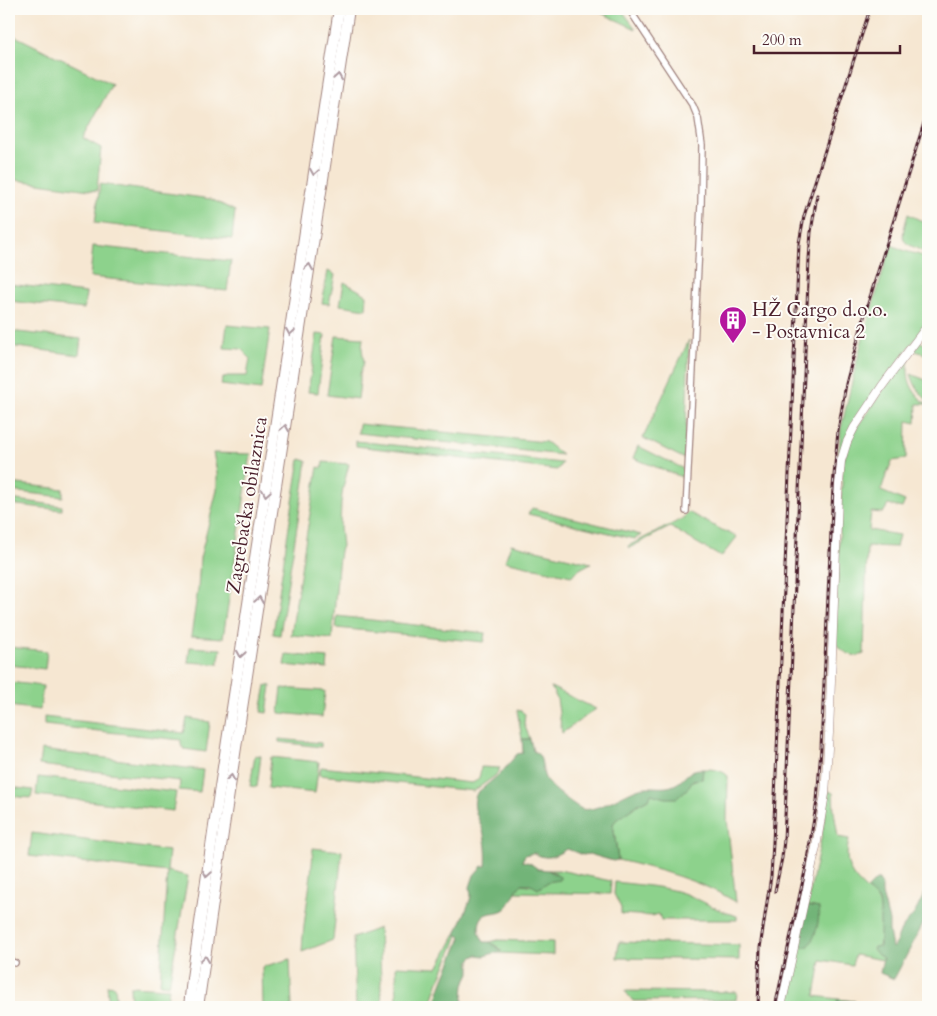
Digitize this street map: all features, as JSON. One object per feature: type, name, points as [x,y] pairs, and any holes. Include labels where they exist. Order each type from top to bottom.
[{"type":"highway","name":"Zagrebačka obilaznica","points":[[189,1007],[339,9]]},
{"type":"highway","name":"Zagrebačka obilaznica","points":[[198,1007],[349,9]]},
{"type":"main road","points":[[781,1007],[818,839],[825,794],[837,504],[841,461],[854,428],[882,386],[928,325]]},
{"type":"street","points":[[629,9],[693,106],[698,118],[702,145],[701,205],[686,511]]},
{"type":"green space","points":[[600,9],[621,9],[636,29],[599,12]]},
{"type":"green space","points":[[9,33],[112,84],[83,138],[101,148],[97,191],[9,179]]},
{"type":"green space","points":[[100,184],[211,199],[235,211],[232,239],[95,223]]},
{"type":"green space","points":[[908,214],[928,224],[928,233],[923,247],[928,250],[928,254],[904,241],[903,237]]},
{"type":"green space","points":[[891,245],[928,259],[928,322],[861,412],[837,473],[841,428],[861,344]]},
{"type":"green space","points":[[93,246],[231,261],[227,291],[90,277]]},
{"type":"green space","points":[[328,271],[335,275],[329,304],[322,303]]},
{"type":"green space","points":[[344,282],[367,295],[366,309],[340,305]]},
{"type":"green space","points":[[9,284],[86,293],[84,309],[9,301]]},
{"type":"green space","points":[[227,325],[270,329],[261,390],[221,385],[222,379],[227,376],[247,376],[250,358],[241,349],[224,348]]},
{"type":"green space","points":[[9,331],[81,339],[79,355],[9,346]]},
{"type":"green space","points":[[317,334],[325,335],[318,393],[308,392]]},
{"type":"green space","points":[[336,336],[363,338],[364,362],[360,374],[358,399],[327,395]]},
{"type":"green space","points":[[689,340],[685,459],[643,438]]},
{"type":"green space","points":[[919,341],[928,346],[926,354],[915,351]]},
{"type":"green space","points":[[911,351],[908,366],[910,384],[915,393],[927,404],[917,404],[916,423],[907,421],[906,459],[892,461],[881,491],[905,501],[902,508],[888,505],[883,513],[871,512],[869,530],[899,535],[896,547],[867,546],[864,654],[856,656],[844,651],[834,642],[843,462],[855,430]]},
{"type":"green space","points":[[911,374],[928,381],[928,401],[917,389]]},
{"type":"green space","points":[[359,424],[546,442],[562,455],[358,433]]},
{"type":"green space","points":[[356,441],[562,463],[557,470],[356,446]]},
{"type":"green space","points":[[638,446],[684,469],[684,478],[633,458]]},
{"type":"green space","points":[[213,453],[251,454],[223,638],[191,636],[198,589],[200,558],[217,490],[217,472]]},
{"type":"green space","points":[[300,459],[307,461],[280,635],[273,634]]},
{"type":"green space","points":[[323,462],[349,464],[341,503],[340,527],[342,546],[338,566],[332,639],[291,635],[318,467],[322,468]]},
{"type":"green space","points":[[9,483],[63,489],[63,497],[9,491]]},
{"type":"green space","points":[[9,499],[62,506],[62,510],[9,504]]},
{"type":"green space","points":[[532,508],[641,535],[635,539],[528,514]]},
{"type":"green space","points":[[688,512],[737,537],[721,557],[670,527],[629,548],[628,546],[680,520]]},
{"type":"green space","points":[[511,544],[591,563],[571,576],[505,561]]},
{"type":"green space","points":[[337,616],[485,633],[485,640],[484,642],[336,628]]},
{"type":"green space","points":[[9,647],[47,651],[45,669],[9,665]]},
{"type":"green space","points":[[190,647],[221,649],[218,664],[188,662]]},
{"type":"green space","points":[[286,654],[328,658],[327,669],[284,665]]},
{"type":"green space","points":[[9,682],[43,686],[40,710],[9,706]]},
{"type":"green space","points":[[266,685],[271,686],[267,713],[261,712]]},
{"type":"green space","points":[[551,687],[596,709],[562,733],[557,699]]},
{"type":"green space","points":[[282,688],[325,691],[322,717],[279,713]]},
{"type":"green space","points":[[517,710],[525,714],[524,724],[530,739],[522,739]]},
{"type":"green space","points":[[44,717],[184,733],[187,718],[210,722],[206,752],[184,749],[181,745],[181,740],[44,725]]},
{"type":"green space","points":[[279,739],[321,743],[321,747],[279,742]]},
{"type":"green space","points":[[522,739],[530,739],[533,751],[541,759],[544,776],[548,783],[582,809],[595,808],[640,788],[670,786],[678,783],[693,770],[703,769],[702,779],[693,780],[677,798],[666,798],[651,794],[649,799],[616,820],[613,824],[618,860],[613,861],[589,854],[583,855],[567,849],[551,857],[543,857],[534,853],[525,855],[522,861],[530,863],[538,869],[548,870],[560,877],[560,880],[548,882],[538,889],[530,884],[522,884],[507,907],[499,912],[482,917],[479,928],[482,939],[484,942],[490,942],[502,951],[484,956],[477,955],[470,960],[470,973],[464,985],[462,1007],[435,1007],[440,989],[461,937],[456,934],[469,903],[471,896],[470,887],[474,875],[482,866],[486,866],[485,839],[475,808],[475,798],[477,793],[502,772],[517,754],[523,753]]},
{"type":"green space","points":[[41,750],[203,770],[200,792],[179,790],[180,781],[39,765]]},
{"type":"green space","points":[[255,755],[261,756],[257,787],[250,786]]},
{"type":"green space","points":[[271,757],[319,762],[315,793],[268,788]]},
{"type":"green space","points":[[321,767],[472,783],[478,779],[481,767],[500,768],[496,775],[474,791],[319,775]]},
{"type":"green space","points":[[703,769],[713,769],[728,776],[727,819],[736,902],[694,882],[618,860],[613,824],[615,820],[651,794],[702,779]]},
{"type":"green space","points":[[38,777],[176,792],[173,811],[36,795]]},
{"type":"green space","points":[[9,787],[33,790],[31,798],[9,796]]},
{"type":"green space","points":[[829,791],[833,793],[838,837],[849,839],[847,855],[849,868],[856,879],[875,897],[880,905],[881,927],[878,955],[883,960],[855,955],[852,965],[821,960],[815,996],[838,999],[836,1007],[785,1007],[799,944],[819,908],[807,906]]},
{"type":"green space","points":[[32,833],[169,851],[167,871],[188,876],[169,985],[160,984],[167,872],[29,856]]},
{"type":"green space","points":[[313,848],[342,851],[333,940],[302,952],[311,874]]},
{"type":"green space","points":[[548,870],[559,870],[611,881],[610,894],[515,892],[522,884],[541,887],[556,873]]},
{"type":"green space","points":[[876,880],[879,880],[882,887],[892,948],[901,930],[914,914],[928,889],[928,915],[894,979],[880,973],[883,958],[873,949],[880,946],[879,901],[867,889]]},
{"type":"green space","points":[[615,882],[660,887],[677,891],[737,916],[737,920],[661,920],[659,914],[652,916],[621,914],[621,908],[614,894]]},
{"type":"green space","points":[[807,906],[819,908],[819,918],[811,942],[808,947],[802,947],[799,944]]},
{"type":"green space","points":[[379,928],[382,1007],[356,1007],[353,938]]},
{"type":"green space","points":[[456,934],[458,935],[439,980],[431,1007],[426,1007],[427,1000],[397,1001],[396,966],[438,968]]},
{"type":"green space","points":[[498,940],[553,942],[553,955],[497,953],[502,950],[490,942]]},
{"type":"green space","points":[[619,942],[739,945],[739,960],[617,958]]},
{"type":"green space","points":[[290,959],[292,1007],[263,1007],[262,967]]},
{"type":"green space","points":[[107,985],[115,986],[117,1007],[109,1007]]},
{"type":"green space","points":[[130,986],[169,988],[166,1007],[131,1007]]},
{"type":"green space","points":[[625,991],[737,992],[736,1000],[633,1001]]},
{"type":"green space","points":[[838,999],[855,1001],[854,1007],[836,1007]]},
{"type":"railway","points":[[758,1007],[760,948],[771,876],[773,843],[799,243],[804,216],[870,9]]},
{"type":"railway","points":[[775,1007],[805,871],[817,801],[833,487],[838,431],[846,384],[866,310],[928,110]]},
{"type":"railway","points":[[775,891],[784,840],[809,259],[817,195]]},
{"type":"place","name":"HŽ Cargo d.o.o. - Postavnica 2","points":[[733,344]]}]
